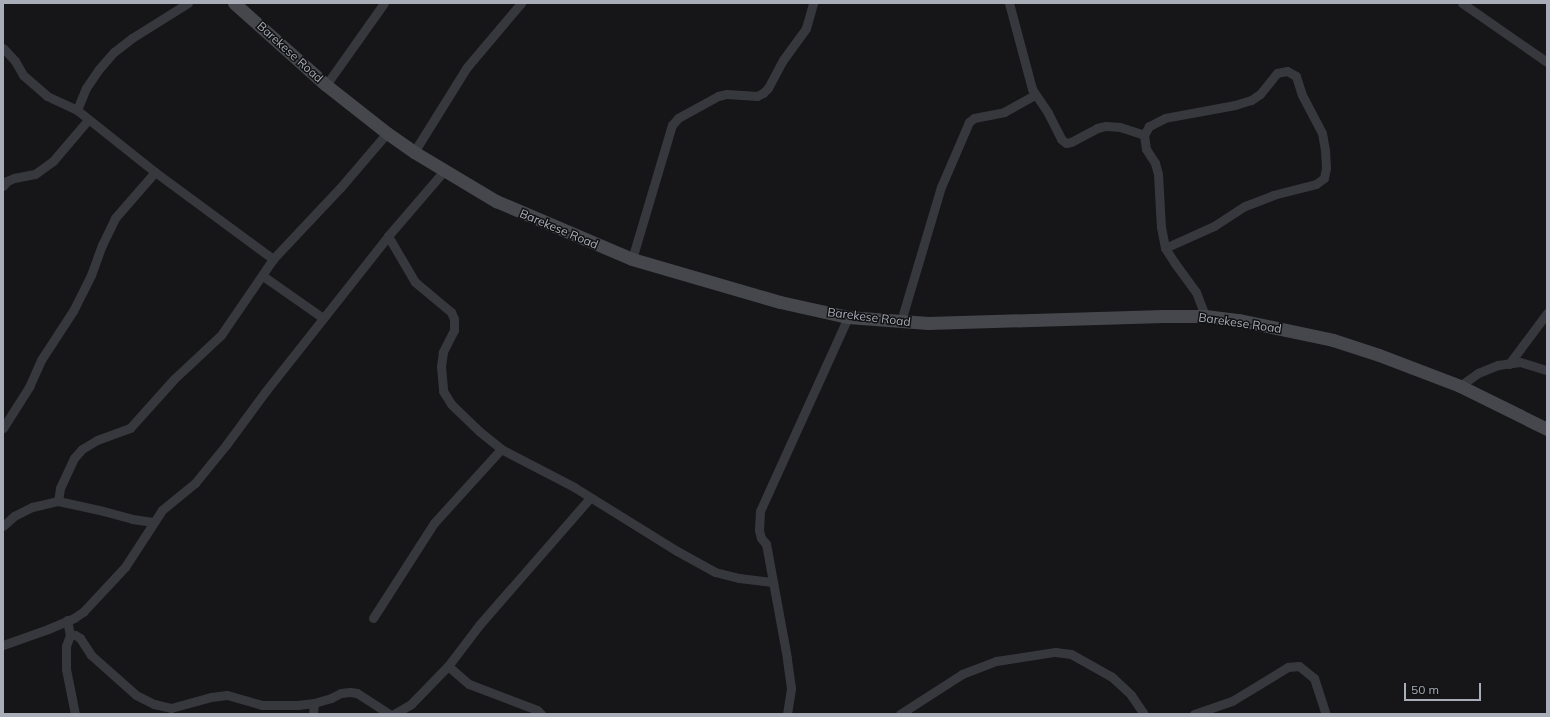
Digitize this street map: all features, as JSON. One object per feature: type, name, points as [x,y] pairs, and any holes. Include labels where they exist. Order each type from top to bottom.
[{"type":"main road","name":"Barekese Road","points":[[234,3],[326,85],[387,133],[414,152],[496,202],[632,259],[780,302],[848,317],[928,324],[1205,316],[1284,329],[1333,340],[1379,355],[1460,386],[1547,429]]},
{"type":"street","points":[[77,110],[86,88],[99,69],[114,52],[146,29],[188,3]]},
{"type":"street","points":[[326,85],[384,3]]},
{"type":"street","points":[[414,152],[466,67],[521,3]]},
{"type":"street","points":[[632,259],[672,125],[678,118],[718,96],[728,94],[757,96],[768,88],[783,60],[806,28],[813,3]]},
{"type":"street","points":[[1009,3],[1026,73],[1035,95],[1061,139],[1066,143],[1084,136],[1097,128],[1106,126],[1120,128],[1144,135]]},
{"type":"street","points":[[1462,3],[1547,62]]},
{"type":"street","points":[[3,48],[34,86],[47,96],[77,110],[155,172],[273,259]]},
{"type":"street","points":[[1165,248],[1214,226],[1245,206],[1273,194],[1316,184],[1324,178],[1326,168],[1322,132],[1302,95],[1296,76],[1288,71],[1277,73],[1260,94],[1251,100],[1235,105],[1165,118],[1149,126],[1144,135],[1146,149],[1155,163],[1158,174],[1161,227],[1165,248],[1196,292],[1205,316]]},
{"type":"street","points":[[901,321],[941,187],[969,122],[974,118],[1004,112],[1035,95]]},
{"type":"street","points":[[3,186],[14,178],[35,174],[53,161],[88,120]]},
{"type":"street","points":[[58,501],[60,488],[74,458],[82,450],[97,440],[130,428],[174,379],[220,336],[263,276],[273,259],[340,188],[387,133]]},
{"type":"street","points":[[3,645],[74,618],[83,612],[125,567],[162,510],[195,483],[388,236],[444,171]]},
{"type":"street","points":[[3,428],[29,387],[41,360],[73,311],[92,275],[102,245],[115,218],[155,172]]},
{"type":"street","points":[[388,236],[415,282],[451,312],[454,319],[454,330],[443,352],[441,366],[443,391],[451,404],[501,449],[590,498],[677,551],[715,572],[739,578],[772,582]]},
{"type":"street","points":[[263,276],[323,318]]},
{"type":"street","points":[[1509,364],[1547,313]]},
{"type":"street","points":[[787,714],[791,688],[790,680],[766,544],[761,538],[759,530],[760,512],[848,317]]},
{"type":"street","points":[[1460,386],[1478,373],[1498,365],[1520,362],[1547,370]]},
{"type":"street","points":[[373,618],[434,523],[501,449]]},
{"type":"street","points":[[394,714],[411,704],[448,666],[480,624],[590,498]]},
{"type":"street","points":[[3,526],[14,516],[32,507],[58,501],[132,519],[153,522]]},
{"type":"street","points":[[67,620],[70,635],[66,646],[66,668],[75,714]]},
{"type":"street","points":[[70,635],[75,635],[80,638],[91,655],[136,695],[173,711],[211,697],[227,695],[262,705],[314,703],[331,698],[341,693],[350,692],[357,693],[389,714]]},
{"type":"street","points":[[900,714],[962,674],[996,661],[1055,652],[1071,654],[1112,678],[1131,695],[1144,714]]},
{"type":"street","points":[[448,666],[469,684],[537,710],[541,714]]},
{"type":"street","points":[[1194,714],[1232,701],[1288,667],[1300,666],[1314,678],[1326,714]]},
{"type":"street","points":[[313,714],[314,703]]}]
